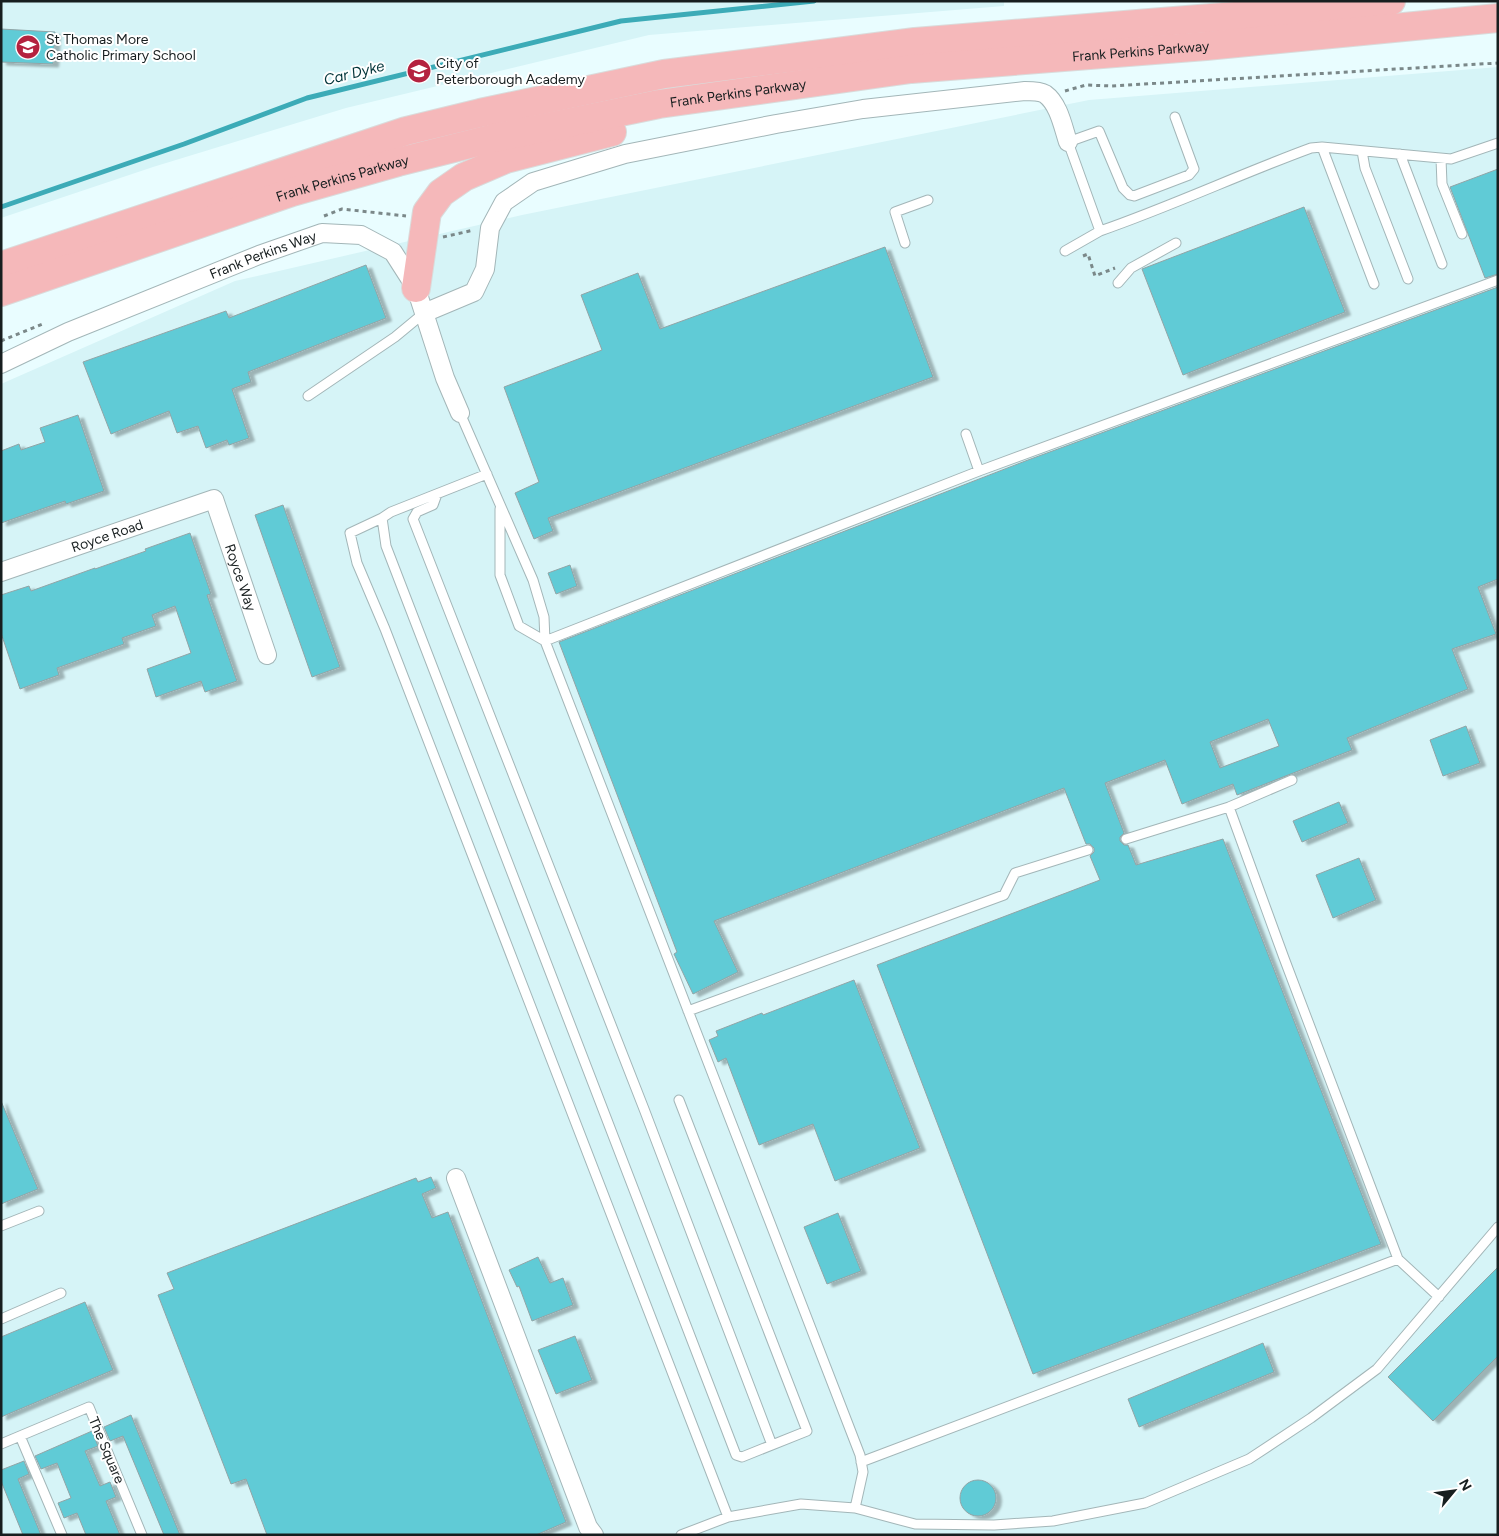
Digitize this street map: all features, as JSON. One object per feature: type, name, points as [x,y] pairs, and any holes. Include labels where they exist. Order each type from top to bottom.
[{"type":"highway","name":"Frank Perkins Parkway","points":[[1,266],[406,131],[480,113],[664,74],[915,42],[1297,12],[1391,1]]},
{"type":"highway","name":"Frank Perkins Parkway","points":[[1,292],[292,192],[398,162],[494,138],[659,104],[911,69],[1206,46],[1498,18]]},
{"type":"highway","points":[[1426,26],[1498,24]]},
{"type":"highway","points":[[420,300],[427,212],[441,192],[464,176],[506,158],[839,79]]},
{"type":"street","points":[[420,300],[474,292],[485,269],[490,228],[504,202],[533,182],[625,154],[776,124],[864,109],[1025,90],[1040,92],[1052,100],[1062,121],[1068,142]]},
{"type":"street","name":"Frank Perkins Way","points":[[1,364],[77,328],[259,254],[322,234],[361,235],[393,252],[420,300],[445,378],[460,413]]},
{"type":"street","name":"Royce Road","points":[[1,572],[214,499]]},
{"type":"street","name":"Royce Way","points":[[214,499],[267,655]]},
{"type":"street","points":[[456,1178],[588,1527],[594,1535]]},
{"type":"lane","points":[[1100,230],[1068,142],[1099,131],[1123,188],[1130,195],[1134,196],[1189,175],[1194,169],[1175,117]]},
{"type":"lane","points":[[1065,251],[1100,230],[1143,216],[1311,148],[1322,147],[1451,160],[1498,143]]},
{"type":"lane","points":[[1322,147],[1374,284]]},
{"type":"lane","points":[[1362,151],[1365,168],[1408,279]]},
{"type":"lane","points":[[1400,154],[1442,264]]},
{"type":"lane","points":[[1441,158],[1442,184],[1462,234]]},
{"type":"lane","points":[[905,243],[895,212],[928,200]]},
{"type":"lane","points":[[1118,283],[1131,268],[1176,242]]},
{"type":"lane","points":[[544,641],[979,471],[1498,280]]},
{"type":"lane","points":[[308,396],[396,336],[420,300]]},
{"type":"lane","points":[[460,413],[533,580],[544,618],[544,641],[860,1455],[864,1472],[855,1508]]},
{"type":"lane","points":[[966,434],[979,471]]},
{"type":"lane","points":[[487,474],[391,512],[350,533],[357,563],[385,629],[728,1517]]},
{"type":"lane","points":[[437,494],[433,505],[417,512],[413,520],[601,999],[772,1445]]},
{"type":"lane","points":[[500,504],[500,575],[519,626],[544,641]]},
{"type":"lane","points":[[382,518],[386,546],[736,1455],[742,1457],[806,1431],[680,1100]]},
{"type":"lane","points":[[1126,839],[1229,807],[1292,780]]},
{"type":"lane","points":[[1229,807],[1287,967],[1398,1259],[1438,1297]]},
{"type":"lane","points":[[688,1011],[1004,895],[1015,873],[1088,850]]},
{"type":"lane","points":[[1,1226],[39,1211]]},
{"type":"lane","points":[[681,1535],[728,1517],[801,1504],[855,1508],[915,1524],[994,1525],[1053,1521],[1145,1503],[1249,1459],[1311,1418],[1377,1369],[1498,1227]]},
{"type":"lane","points":[[861,1462],[1398,1259]]},
{"type":"lane","points":[[1,1318],[61,1293]]},
{"type":"lane","name":"The Square","points":[[1,1444],[89,1407],[142,1535]]},
{"type":"lane","points":[[20,1436],[62,1535]]},
{"type":"path","points":[[1048,97],[1059,92],[1086,86],[1498,63]]},
{"type":"path","points":[[441,237],[490,228]]},
{"type":"path","points":[[1078,258],[1088,254],[1095,276],[1128,265],[1131,268]]},
{"type":"shaded area","points":[[1,1],[1004,1],[1004,6],[649,35],[346,108],[153,167],[1,218]]},
{"type":"shaded area","points":[[1498,67],[1498,1535],[1,1535],[1,384],[235,281],[522,215],[1089,100]]},
{"type":"building","name":"St Thomas More Catholic Primary School","points":[[1,29],[55,32],[53,64],[1,62]]},
{"type":"building","points":[[1498,169],[1498,274],[1485,278],[1450,187]]},
{"type":"building","points":[[1304,207],[1345,312],[1183,375],[1142,269]]},
{"type":"building","points":[[885,247],[933,377],[548,518],[553,531],[534,539],[515,493],[539,482],[504,387],[602,350],[581,295],[638,273],[660,329]]},
{"type":"building","points":[[366,265],[386,318],[248,372],[251,382],[232,389],[249,438],[229,445],[227,440],[206,448],[198,426],[177,433],[169,411],[111,434],[83,362],[226,311],[229,318]]},
{"type":"building","points":[[1498,287],[1498,579],[1478,587],[1496,634],[1452,649],[1468,689],[1347,738],[1352,750],[1237,795],[1233,784],[1182,804],[1165,760],[1105,783],[1124,833],[1120,837],[1120,841],[1124,845],[1128,845],[1136,865],[1223,839],[1381,1244],[1033,1374],[877,965],[1100,880],[1090,856],[1094,852],[1094,848],[1090,844],[1086,844],[1064,788],[714,921],[738,972],[693,994],[674,954],[677,952],[559,642],[1028,460]],"holes":[[[1268,719],[1279,746],[1220,768],[1210,742]]]},
{"type":"building","points":[[78,415],[104,491],[66,504],[65,501],[1,523],[1,451],[19,444],[21,450],[45,442],[40,428]]},
{"type":"building","points":[[283,505],[340,667],[312,677],[255,515]]},
{"type":"building","points":[[190,533],[211,594],[207,595],[237,681],[205,692],[201,681],[156,697],[147,669],[191,653],[175,606],[152,615],[156,626],[122,638],[124,644],[57,668],[59,675],[20,689],[1,633],[1,595],[29,586],[31,591],[146,551],[145,549]]},
{"type":"building","points":[[570,565],[577,586],[556,594],[548,573]]},
{"type":"building","points":[[1466,726],[1480,763],[1443,776],[1430,740]]},
{"type":"building","points":[[1339,802],[1348,823],[1302,842],[1293,821]]},
{"type":"building","points":[[1359,858],[1376,900],[1333,918],[1316,875]]},
{"type":"building","points":[[854,980],[920,1148],[835,1181],[813,1124],[759,1145],[726,1058],[718,1062],[709,1040],[718,1036],[716,1031]]},
{"type":"building","points":[[1,1101],[38,1189],[1,1204]]},
{"type":"building","points":[[431,1177],[436,1188],[422,1194],[432,1218],[448,1212],[566,1522],[536,1535],[267,1535],[246,1479],[231,1484],[158,1295],[174,1289],[167,1273],[416,1178],[418,1182]]},
{"type":"building","points":[[838,1213],[861,1271],[827,1284],[804,1227]]},
{"type":"building","points":[[538,1257],[550,1283],[563,1278],[573,1305],[532,1321],[519,1286],[517,1287],[509,1270]]},
{"type":"building","points":[[1498,1267],[1498,1356],[1433,1421],[1388,1377]]},
{"type":"building","points":[[85,1302],[113,1370],[1,1417],[1,1337]]},
{"type":"building","points":[[575,1336],[592,1380],[556,1394],[538,1350]]},
{"type":"building","points":[[1263,1343],[1274,1372],[1139,1427],[1128,1399]]},
{"type":"building","points":[[131,1415],[180,1535],[164,1535],[123,1436],[110,1441],[104,1427]]},
{"type":"building","points":[[92,1431],[98,1446],[85,1451],[100,1486],[110,1482],[116,1497],[106,1501],[120,1535],[86,1535],[77,1513],[64,1518],[58,1503],[71,1498],[57,1463],[41,1469],[35,1456]]},
{"type":"building","points":[[24,1461],[29,1474],[18,1479],[41,1535],[23,1535],[1,1481],[1,1470]]},
{"type":"building","points":[[978,1480],[990,1486],[996,1498],[990,1510],[978,1516],[966,1510],[960,1498],[966,1486]]},
{"type":"waterway","name":"Car Dyke","points":[[1,207],[184,144],[307,98],[621,21],[814,1]]},
{"type":"place","name":"St Thomas More Catholic Primary School","points":[[28,47]]},
{"type":"place","name":"City of Peterborough Academy","points":[[419,71]]}]
